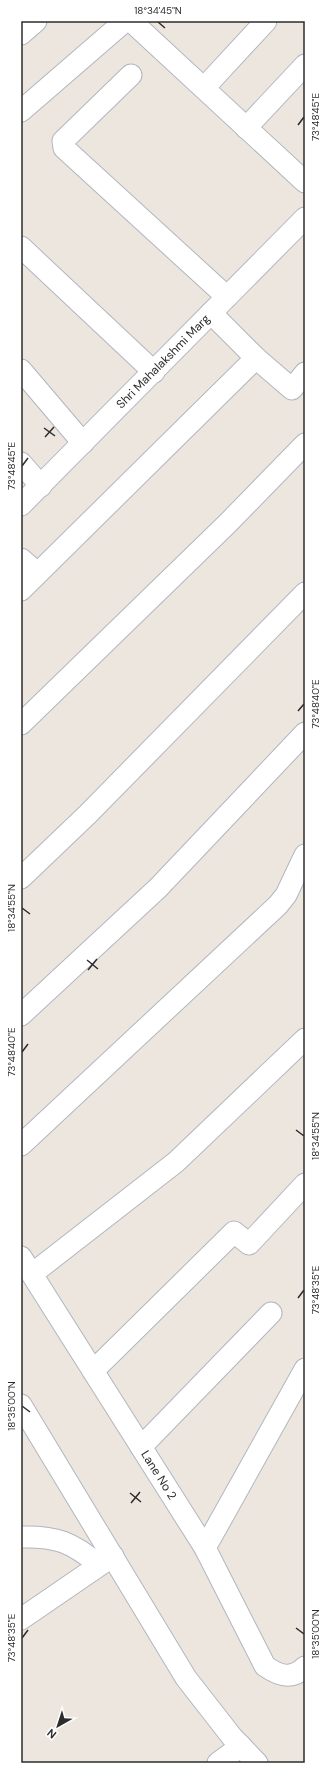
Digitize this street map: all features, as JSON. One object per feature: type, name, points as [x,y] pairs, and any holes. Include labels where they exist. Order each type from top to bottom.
[{"type":"street","points":[[21,34],[36,21]]},
{"type":"street","points":[[204,88],[266,21]]},
{"type":"street","points":[[21,111],[136,23],[305,182]]},
{"type":"street","points":[[246,128],[305,65]]},
{"type":"street","points":[[131,75],[63,141],[64,148],[227,297]]},
{"type":"street","name":"Shri Mahalakshmi Marg","points":[[21,506],[305,218]]},
{"type":"street","points":[[21,247],[154,372]]},
{"type":"street","points":[[211,313],[256,358],[292,389],[305,373]]},
{"type":"street","points":[[21,590],[29,566],[256,358]]},
{"type":"street","points":[[21,370],[83,444]]},
{"type":"street","points":[[21,724],[228,523],[305,444]]},
{"type":"street","points":[[21,463],[41,486]]},
{"type":"street","points":[[21,878],[88,814],[305,593]]},
{"type":"street","points":[[21,1015],[158,888],[305,733]]},
{"type":"street","points":[[21,1145],[278,905],[286,895],[305,855]]},
{"type":"street","points":[[26,1266],[176,1162],[305,1039]]},
{"type":"street","points":[[93,1371],[234,1232],[249,1244],[305,1184]]},
{"type":"street","name":"Lane No 2","points":[[26,1266],[205,1548],[265,1666],[282,1675],[290,1676],[302,1669]]},
{"type":"street","points":[[141,1447],[271,1313]]},
{"type":"street","points":[[205,1548],[305,1369]]},
{"type":"street","points":[[21,1405],[106,1561],[186,1678],[241,1746],[257,1763]]},
{"type":"street","points":[[21,1537],[47,1537],[80,1549],[106,1561]]},
{"type":"street","points":[[21,1619],[106,1561]]},
{"type":"street","points":[[218,1763],[241,1746]]}]
